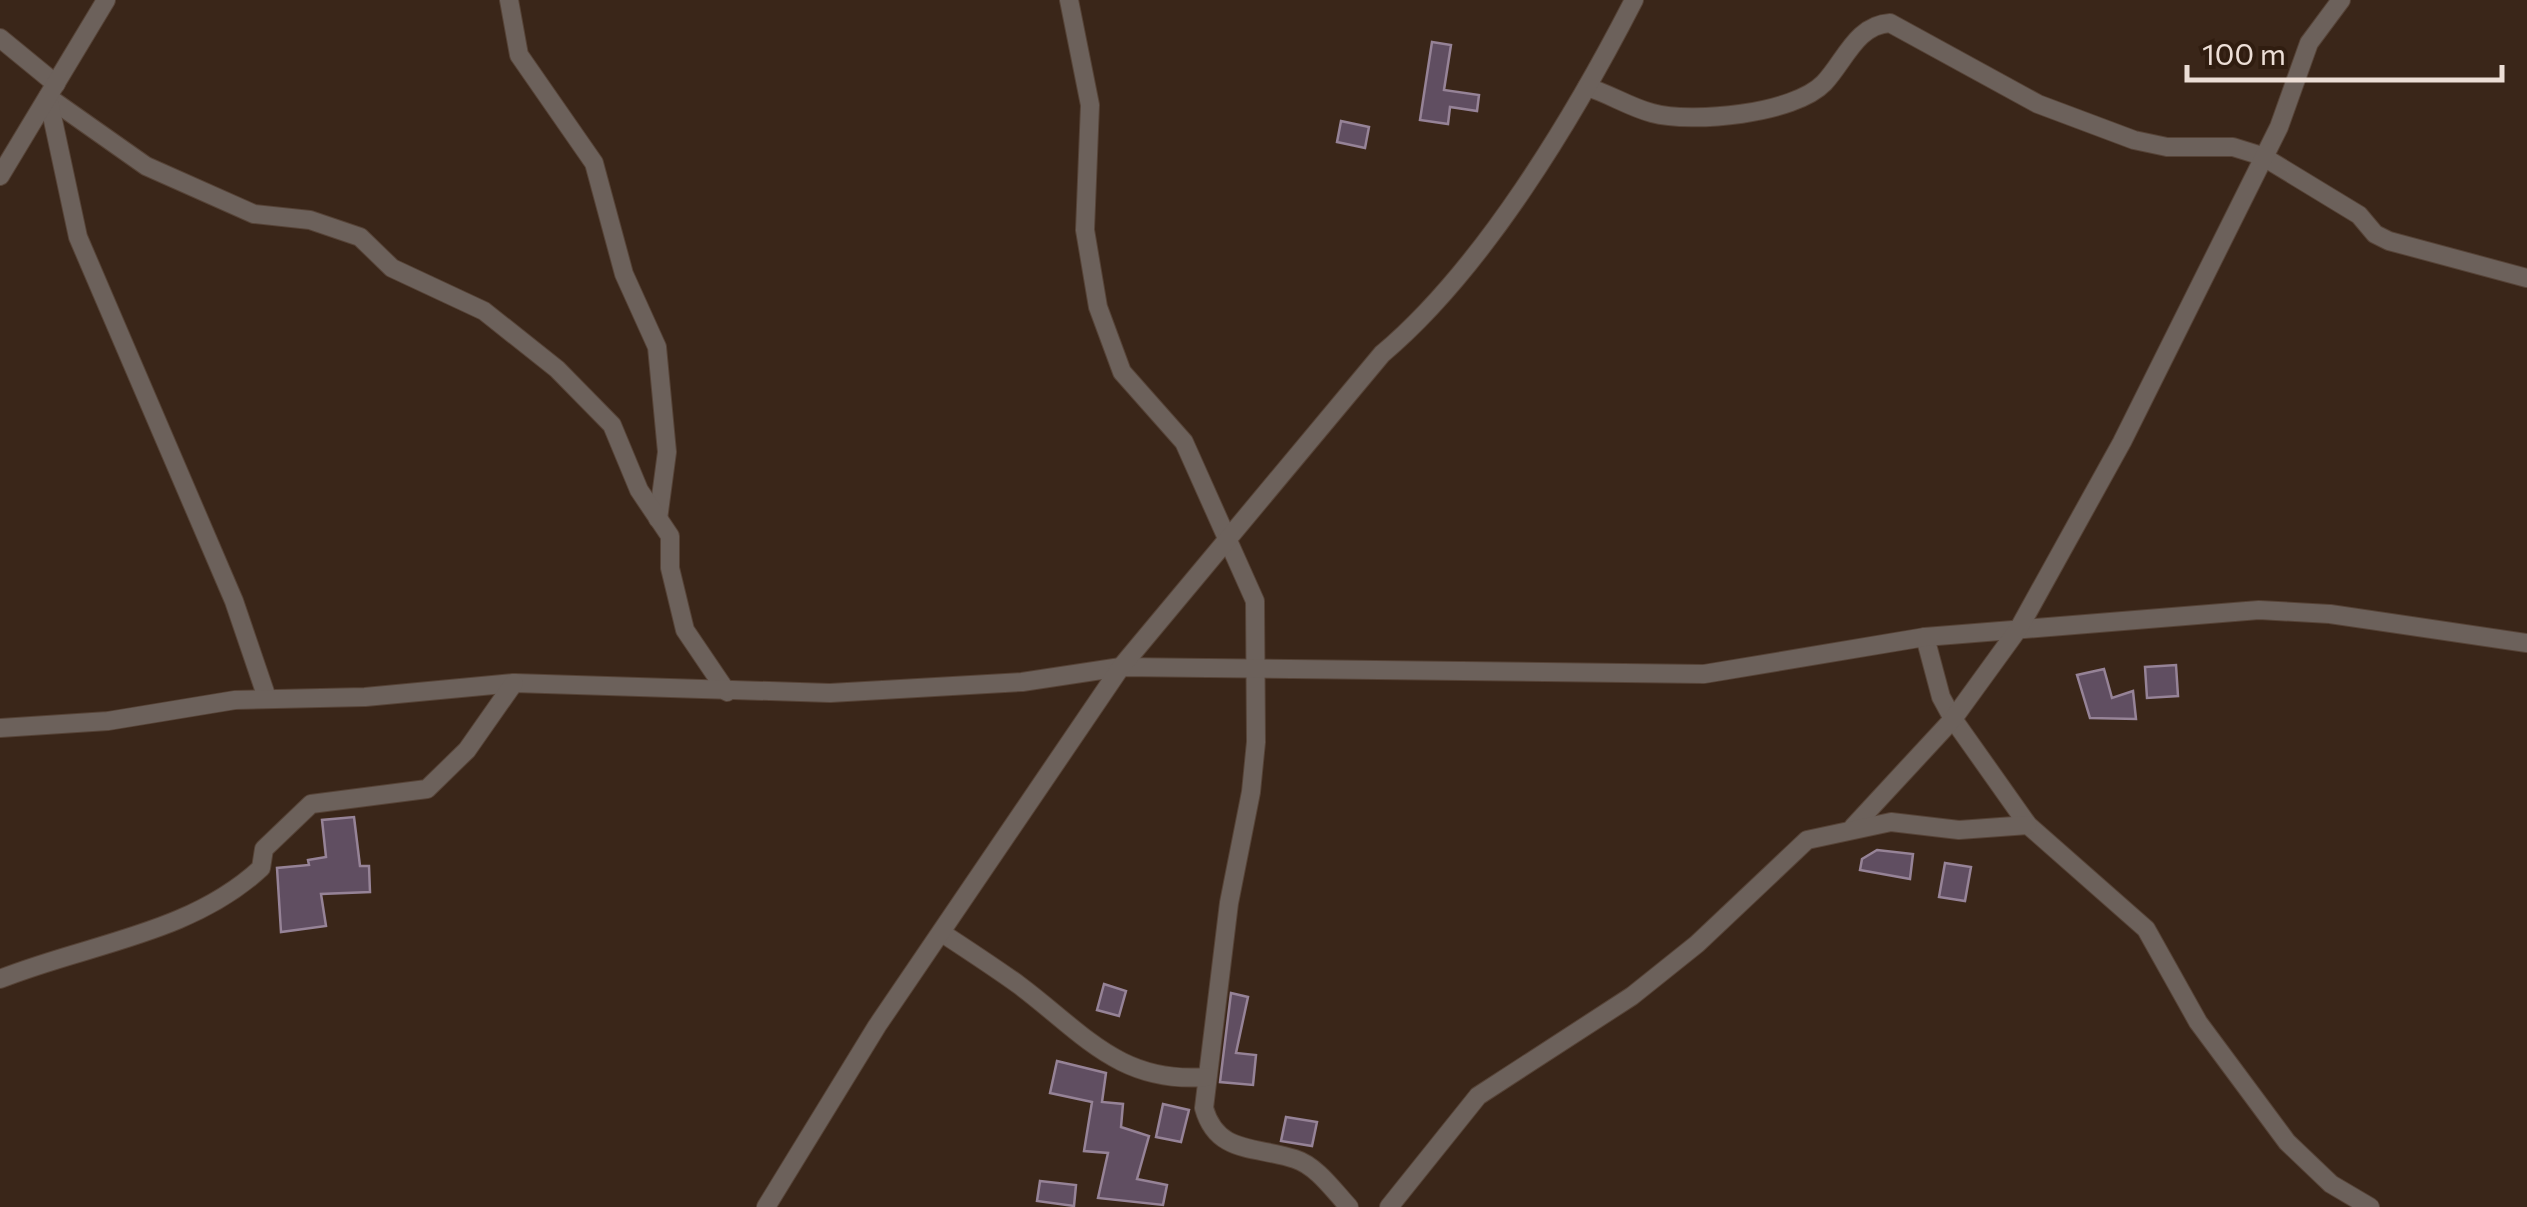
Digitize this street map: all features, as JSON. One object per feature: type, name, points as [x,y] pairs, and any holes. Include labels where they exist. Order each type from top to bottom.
[{"type":"street","points":[[0,176],[106,0]]},
{"type":"street","points":[[510,0],[519,54],[594,163],[624,274],[657,347],[667,452],[658,519]]},
{"type":"street","points":[[1069,0],[1090,105],[1085,230],[1098,306],[1122,372],[1184,442],[1255,601],[1251,792],[1229,903],[1204,1108],[1220,1139],[1309,1166],[1349,1207]]},
{"type":"street","points":[[766,1207],[876,1026],[1121,667],[1382,354],[1412,328],[1458,274],[1587,87],[1630,8],[1615,0]]},
{"type":"street","points":[[1853,827],[1953,719],[2020,628],[2122,442],[2262,156],[2280,127],[2309,43],[2342,0]]},
{"type":"street","points":[[1587,87],[1644,111],[1674,117],[1771,109],[1796,102],[1822,86],[1862,34],[1878,24],[1890,23],[2038,104],[2134,140],[2167,147],[2233,146],[2262,156],[2359,215],[2375,234],[2389,241],[2527,278]]},
{"type":"street","points":[[0,38],[52,90],[146,166],[254,214],[310,220],[360,237],[392,268],[484,311],[556,369],[612,425],[639,490],[670,536],[670,568],[684,630],[728,692]]},
{"type":"street","points":[[52,90],[78,237],[234,601],[266,698]]},
{"type":"street","points":[[0,728],[108,721],[266,698],[366,698],[514,684],[830,693],[1022,682],[1121,667],[1688,675],[1924,637],[2296,610],[2527,643]]},
{"type":"street","points":[[1924,637],[1941,696],[1953,719],[2028,825],[2146,929],[2198,1022],[2287,1142],[2331,1184],[2370,1207]]},
{"type":"street","points":[[0,979],[128,939],[222,896],[261,868],[264,849],[311,804],[427,789],[467,750],[514,684]]},
{"type":"street","points":[[1389,1207],[1478,1096],[1632,996],[1698,944],[1790,851],[1820,834],[1853,827],[1903,822],[1959,830],[2028,825]]},
{"type":"street","points":[[942,933],[1021,987],[1105,1055],[1173,1080],[1204,1108]]},
{"type":"street","points":[[1173,1080],[1206,1078]]},
{"type":"building","points":[[1432,42],[1451,45],[1444,90],[1479,95],[1477,111],[1450,107],[1448,124],[1420,120]]},
{"type":"building","points":[[1341,121],[1369,127],[1365,148],[1337,142]]},
{"type":"building","points":[[2176,665],[2178,696],[2147,698],[2145,667]]},
{"type":"building","points":[[2104,669],[2112,698],[2133,691],[2136,719],[2090,718],[2077,675]]},
{"type":"building","points":[[354,817],[360,866],[369,866],[370,892],[321,894],[326,926],[281,932],[277,868],[309,865],[308,860],[326,857],[322,820]]},
{"type":"building","points":[[1877,850],[1913,854],[1910,879],[1860,870],[1862,859]]},
{"type":"building","points":[[1945,863],[1971,867],[1965,901],[1939,897]]},
{"type":"building","points":[[1104,984],[1126,991],[1119,1016],[1097,1010]]},
{"type":"building","points":[[1231,993],[1248,997],[1236,1053],[1256,1055],[1253,1085],[1220,1082]]},
{"type":"building","points":[[1057,1061],[1106,1073],[1102,1102],[1123,1104],[1121,1127],[1149,1136],[1137,1179],[1167,1185],[1163,1205],[1098,1198],[1108,1153],[1084,1151],[1092,1102],[1050,1093]]},
{"type":"building","points":[[1163,1104],[1189,1110],[1181,1142],[1156,1137]]},
{"type":"building","points":[[1286,1117],[1317,1122],[1312,1146],[1281,1141]]},
{"type":"building","points":[[1040,1181],[1076,1185],[1074,1206],[1037,1201]]}]
